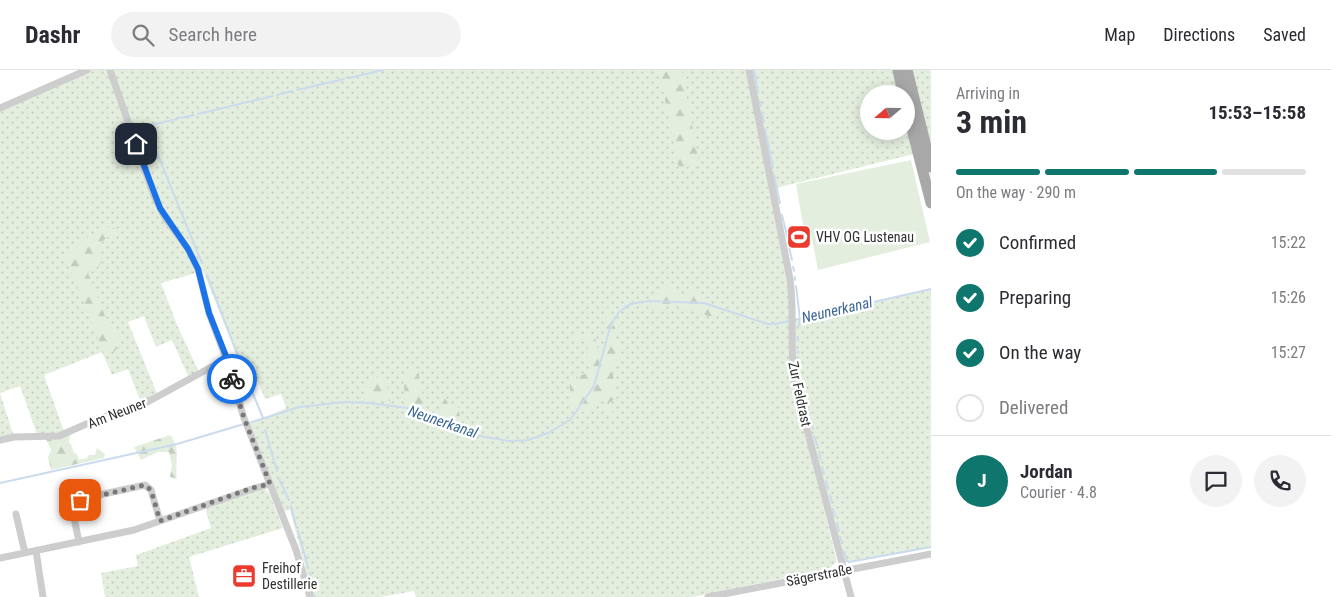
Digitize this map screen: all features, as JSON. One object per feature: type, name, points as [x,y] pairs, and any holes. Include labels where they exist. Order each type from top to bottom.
[{"type":"main road","points":[[898,70],[901,85]]},
{"type":"main road","points":[[907,70],[931,167]]},
{"type":"main road","points":[[915,140],[931,203]]},
{"type":"street","points":[[0,108],[87,70]]},
{"type":"street","points":[[110,70],[154,196],[165,218],[188,249],[198,269],[209,313],[226,359],[244,418],[296,550],[310,597]]},
{"type":"street","name":"Zur Feldrast","points":[[749,70],[790,279],[795,384],[851,597]]},
{"type":"street","name":"Am Neuner","points":[[0,440],[14,437],[65,434],[100,418],[142,405],[226,359]]},
{"type":"street","points":[[0,558],[134,530],[252,488],[270,484]]},
{"type":"street","points":[[80,542],[72,508],[72,503],[76,500],[145,485],[151,490],[160,521]]},
{"type":"street","points":[[16,514],[25,553]]},
{"type":"street","points":[[36,551],[43,597]]},
{"type":"street","name":"Sägerstraße","points":[[708,597],[931,554]]},
{"type":"street","points":[[751,588],[753,597]]},
{"type":"green space","points":[[87,70],[110,70],[163,211],[112,70],[931,70],[931,177],[922,152],[776,188],[790,290],[798,404],[837,561],[829,569],[693,597],[416,597],[414,591],[381,597],[313,597],[290,510],[284,511],[249,425],[286,408],[281,394],[265,399],[258,382],[247,385],[203,271],[161,283],[178,327],[199,372],[189,378],[172,340],[156,347],[144,316],[128,322],[158,396],[142,405],[128,369],[112,375],[102,352],[44,375],[65,434],[38,437],[20,386],[0,393],[0,108]]},
{"type":"green space","points":[[659,70],[682,70],[699,164],[679,169]]},
{"type":"green space","points":[[911,160],[930,242],[818,270],[810,229],[803,225],[796,184]]},
{"type":"green space","points":[[107,227],[116,229],[118,235],[113,238],[107,237],[100,244],[98,250],[102,259],[99,266],[88,273],[108,324],[122,342],[114,352],[101,346],[66,258],[86,238]]},
{"type":"green space","points":[[665,286],[672,288],[678,295],[683,294],[687,290],[695,290],[704,295],[703,301],[715,308],[714,314],[710,317],[692,309],[686,311],[681,309],[678,303],[659,307],[656,313],[649,307],[658,292]]},
{"type":"green space","points":[[931,289],[931,547],[845,562],[800,393],[794,359],[795,320]]},
{"type":"green space","points":[[605,304],[610,313],[611,328],[614,324],[618,325],[616,337],[623,357],[619,364],[612,367],[616,398],[609,403],[611,411],[616,415],[616,418],[608,416],[603,400],[597,400],[589,409],[583,412],[572,411],[571,406],[570,379],[577,379],[579,376],[587,373],[591,363],[586,359],[590,353],[587,340],[577,340],[576,338],[577,336],[591,334],[595,338],[598,350],[602,349],[608,327]]},
{"type":"green space","points":[[418,369],[425,413],[406,404],[403,377]]},
{"type":"green space","points":[[378,377],[386,378],[390,401],[366,399],[366,388]]},
{"type":"green space","points":[[0,393],[14,437],[0,441]]},
{"type":"green space","points":[[442,397],[445,398],[450,407],[457,404],[463,428],[436,418],[441,410]]},
{"type":"green space","points":[[70,435],[69,443],[79,460],[87,458],[89,455],[95,455],[97,448],[105,454],[104,458],[51,470],[48,457],[51,450],[46,439]]},
{"type":"green space","points":[[170,435],[174,440],[177,451],[177,479],[170,477],[172,465],[169,452],[158,452],[141,460],[134,447]]},
{"type":"green space","points":[[265,489],[269,493],[283,528],[189,557],[199,597],[105,597],[101,573],[138,566],[136,555],[211,528],[205,508]]},
{"type":"waterway","points":[[349,78],[383,70]]},
{"type":"waterway","points":[[754,70],[758,93]]},
{"type":"waterway","points":[[297,90],[344,79]]},
{"type":"waterway","points":[[277,95],[292,91]]},
{"type":"waterway","points":[[198,114],[273,96]]},
{"type":"waterway","points":[[759,100],[761,106]]},
{"type":"waterway","points":[[762,113],[764,122]]},
{"type":"waterway","points":[[180,118],[194,115]]},
{"type":"waterway","points":[[177,119],[146,126],[202,263]]},
{"type":"waterway","points":[[765,129],[773,168]]},
{"type":"waterway","points":[[774,175],[780,203]]},
{"type":"waterway","points":[[782,215],[788,240]]},
{"type":"waterway","points":[[789,247],[792,260]]},
{"type":"waterway","points":[[793,267],[794,271]]},
{"type":"waterway","points":[[207,275],[248,382]]},
{"type":"waterway","points":[[796,286],[800,319],[799,326]]},
{"type":"waterway","name":"Neunerkanal","points":[[794,320],[931,289]]},
{"type":"waterway","name":"Neunerkanal","points":[[249,423],[299,407],[345,402],[370,403],[407,408],[468,434],[509,441],[528,440],[548,433],[570,420],[594,386],[611,324],[619,312],[630,304],[649,301],[704,303],[768,324],[790,321]]},
{"type":"waterway","points":[[800,378],[801,385]]},
{"type":"waterway","points":[[251,389],[263,418]]},
{"type":"waterway","points":[[803,391],[805,399]]},
{"type":"waterway","points":[[806,405],[809,414]]},
{"type":"waterway","points":[[810,420],[813,429]]},
{"type":"waterway","name":"Neunerkanal","points":[[0,483],[177,444],[244,424]]},
{"type":"waterway","points":[[265,430],[277,471]]},
{"type":"waterway","points":[[814,436],[817,445]]},
{"type":"waterway","points":[[819,452],[821,460]]},
{"type":"waterway","points":[[822,467],[824,474]]},
{"type":"waterway","points":[[279,479],[289,500]]},
{"type":"waterway","points":[[826,481],[828,489]]},
{"type":"waterway","points":[[830,495],[832,503]]},
{"type":"waterway","points":[[291,506],[296,526]]},
{"type":"waterway","points":[[833,509],[835,516]]},
{"type":"waterway","points":[[837,523],[839,531]]},
{"type":"waterway","points":[[298,531],[308,567]]},
{"type":"waterway","points":[[840,537],[842,543]]},
{"type":"waterway","points":[[844,551],[849,562],[931,547]]},
{"type":"waterway","points":[[310,573],[313,589]]},
{"type":"way so far","points":[[80,500],[145,485],[151,490],[160,521],[252,488],[270,484],[244,418],[232,379]]},
{"type":"place","name":"VHV OG Lustenau","points":[[799,237]]},
{"type":"place","name":"Freihof Destillerie","points":[[244,576]]},
{"type":"route","points":[[136,144],[160,208],[165,218],[188,249],[198,269],[205,301],[226,356],[232,379]]}]
